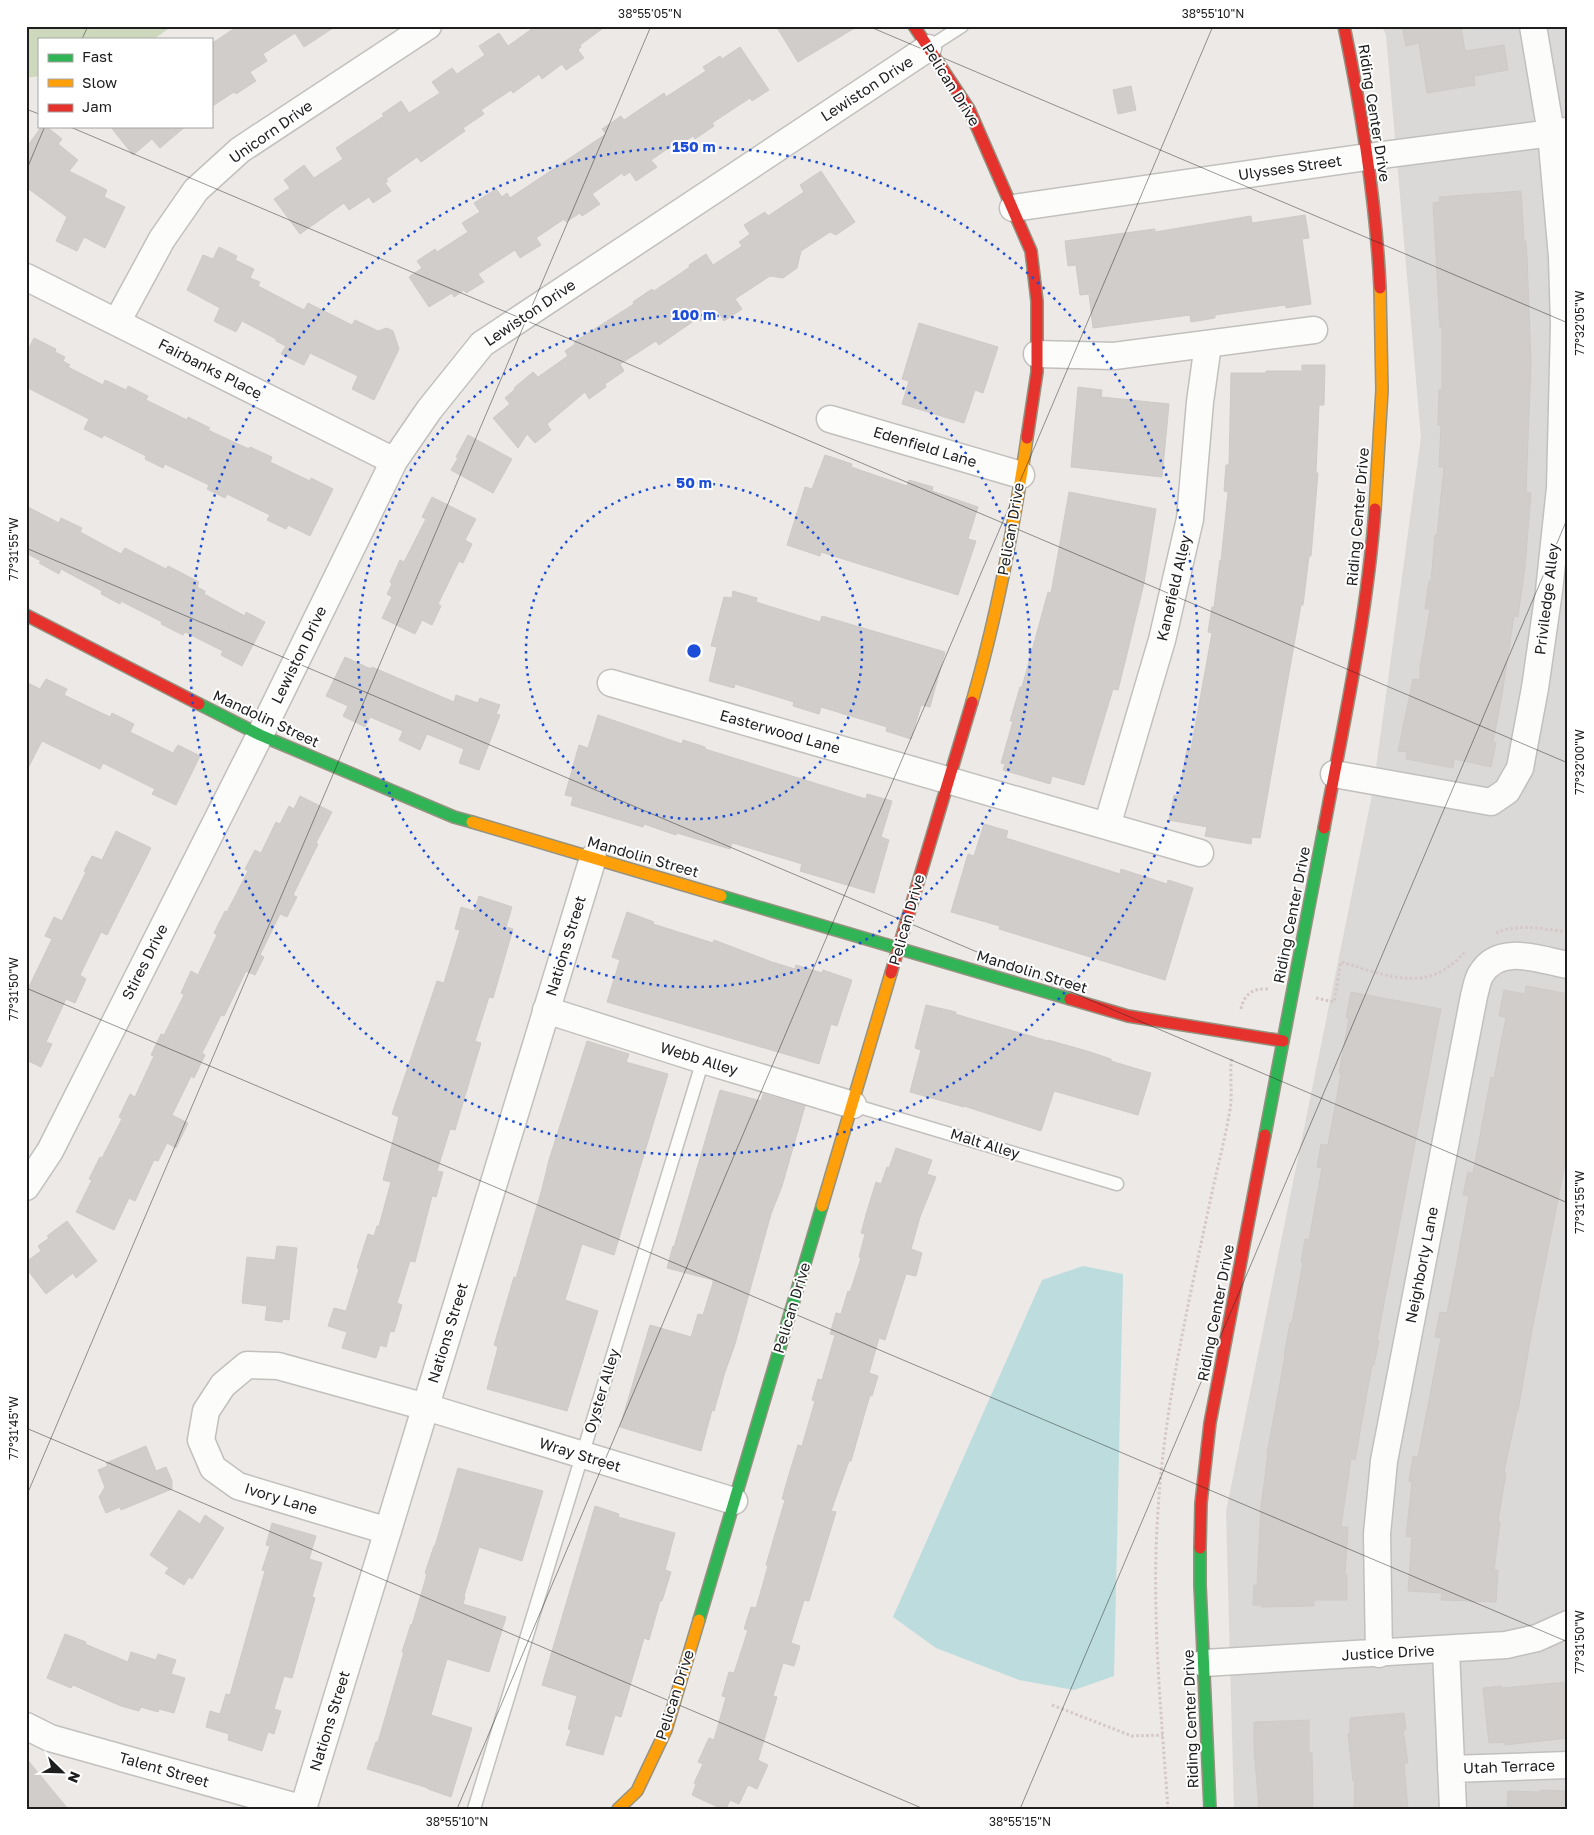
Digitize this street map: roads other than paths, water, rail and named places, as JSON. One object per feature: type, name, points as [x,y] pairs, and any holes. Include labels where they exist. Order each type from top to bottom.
[{"type":"street","name":"Unicorn Drive","points":[[118,322],[162,239],[196,190],[240,150],[428,26]]},
{"type":"street","name":"Pelican Drive","points":[[618,1809],[637,1791],[666,1730],[981,672],[1008,550],[1021,475],[1037,372],[1037,301],[1031,251],[969,109],[914,26]]},
{"type":"street","name":"Riding Center Drive","points":[[1210,1809],[1200,1585],[1201,1503],[1210,1423],[1334,774],[1364,607],[1375,512],[1381,426],[1381,331],[1376,235],[1367,157],[1344,26]]},
{"type":"street","name":"Priviledge Alley","points":[[1334,774],[1491,802],[1507,791],[1520,768],[1535,688],[1549,591],[1560,488],[1564,325],[1560,132],[1534,26]]},
{"type":"street","name":"Lewiston Drive","points":[[260,735],[394,461],[429,410],[482,344],[928,48]]},
{"type":"street","name":"Ulysses Street","points":[[1013,208],[1367,157],[1560,132]]},
{"type":"street","name":"Fairbanks Place","points":[[26,277],[394,461]]},
{"type":"street","points":[[1037,354],[1114,356],[1314,330]]},
{"type":"street","name":"Kanefield Alley","points":[[1107,826],[1162,640],[1190,519],[1200,402],[1208,344]]},
{"type":"street","name":"Edenfield Lane","points":[[830,418],[1021,475]]},
{"type":"street","name":"Mandolin Street","points":[[26,615],[260,735],[454,817],[1128,1016],[1283,1041]]},
{"type":"street","name":"Easterwood Lane","points":[[611,683],[948,781]]},
{"type":"street","name":"Stires Drive","points":[[26,1187],[50,1151],[260,735]]},
{"type":"street","points":[[948,781],[1200,853]]},
{"type":"street","name":"Nations Street","points":[[304,1809],[593,858]]},
{"type":"street","name":"Neighborly Lane","points":[[1379,1654],[1377,1534],[1384,1461],[1474,996],[1480,974],[1490,962],[1504,956],[1518,956],[1568,965]]},
{"type":"street","name":"Webb Alley","points":[[546,1010],[853,1105]]},
{"type":"street","name":"Ivory Lane","points":[[388,1531],[238,1486],[213,1468],[201,1440],[206,1411],[223,1384],[246,1365],[278,1366],[426,1407]]},
{"type":"street","name":"Wray Street","points":[[426,1407],[734,1501]]},
{"type":"street","name":"Justice Drive","points":[[1204,1663],[1506,1645],[1537,1638],[1568,1624]]},
{"type":"street","points":[[1446,1650],[1453,1809]]},
{"type":"street","name":"Talent Street","points":[[26,1726],[50,1738],[304,1809]]},
{"type":"street","name":"Utah Terrace","points":[[1451,1769],[1568,1765]]},
{"type":"lane","points":[[928,48],[962,26]]},
{"type":"lane","name":"Oyster Alley","points":[[474,1809],[703,1060]]},
{"type":"lane","name":"Malt Alley","points":[[853,1105],[1117,1184]]},
{"type":"water","points":[[1083,1266],[1123,1274],[1114,1676],[1074,1690],[1019,1680],[936,1648],[893,1617],[1042,1280]]}]
